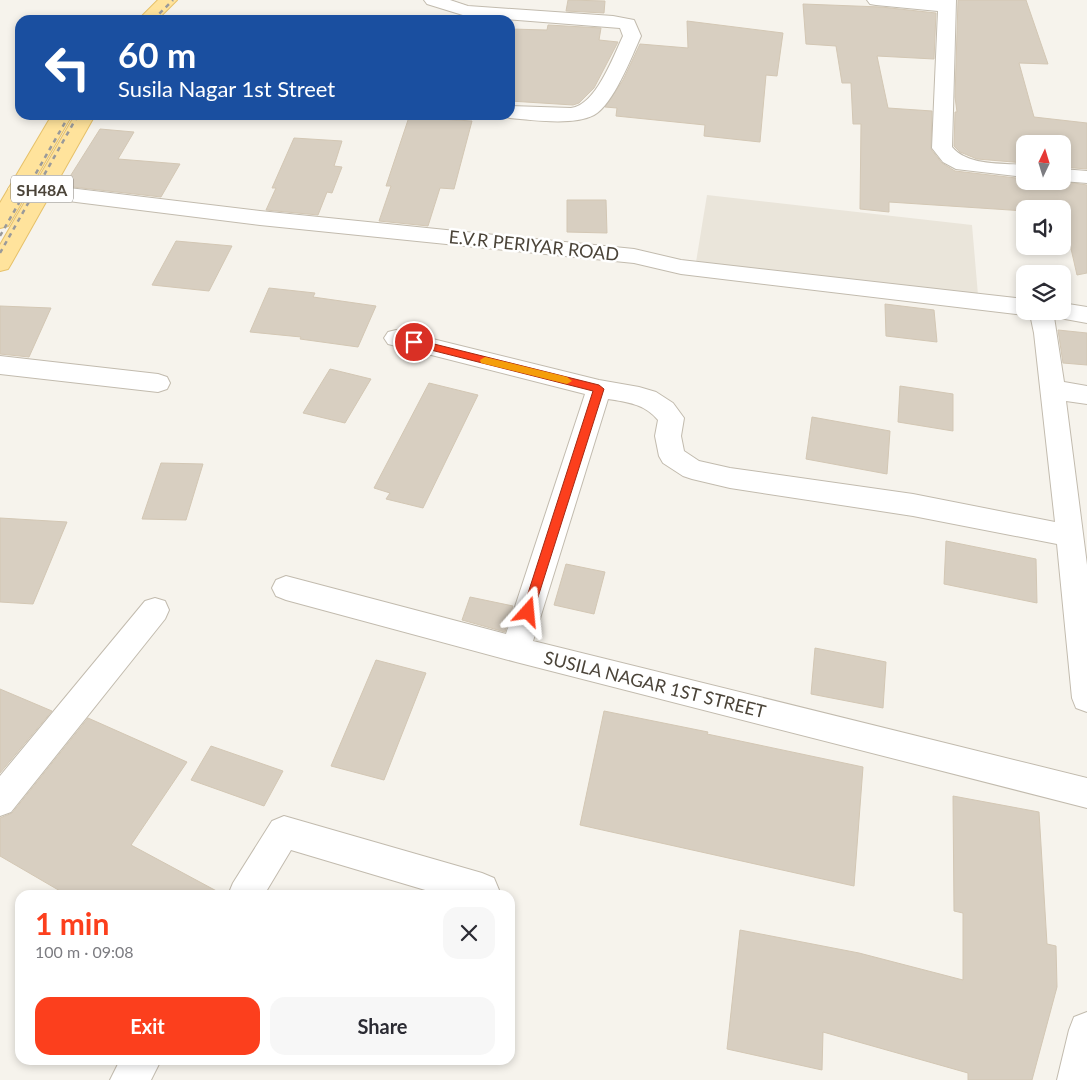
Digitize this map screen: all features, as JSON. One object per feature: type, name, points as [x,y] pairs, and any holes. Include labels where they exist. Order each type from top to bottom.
[{"type":"main road","points":[[153,15],[168,0]]},
{"type":"main road","points":[[172,15],[187,0]]},
{"type":"main road","name":"SH48A","points":[[0,221],[59,120]]},
{"type":"main road","name":"SH48A","points":[[0,264],[82,120]]},
{"type":"street","points":[[433,0],[466,11],[613,21],[628,24],[632,36],[598,103],[586,112],[570,114],[515,112]]},
{"type":"street","points":[[876,0],[947,3],[942,148],[950,158],[963,165],[1016,170]]},
{"type":"street","points":[[1071,176],[1087,177]]},
{"type":"street","name":"E.V.R PERIYAR ROAD","points":[[19,189],[41,190],[260,218],[634,256],[680,268],[1016,306]]},
{"type":"street","points":[[1071,313],[1087,315]]},
{"type":"street","points":[[1043,320],[1084,651],[1087,698]]},
{"type":"street","points":[[396,338],[599,389],[640,395],[662,407],[671,418],[668,436],[672,456],[692,469],[730,478],[913,505],[1070,536]]},
{"type":"street","points":[[0,365],[158,383]]},
{"type":"street","points":[[516,649],[599,389]]},
{"type":"street","points":[[1052,389],[1087,395]]},
{"type":"street","name":"SUSILA NAGAR 1ST STREET","points":[[286,588],[516,649],[1087,793]]},
{"type":"street","points":[[0,801],[155,610]]},
{"type":"street","points":[[247,890],[284,832],[482,890]]},
{"type":"street","points":[[1076,1080],[1087,1030]]},
{"type":"street","points":[[129,1080],[139,1065]]},
{"type":"shaded area","points":[[707,195],[972,225],[978,295],[696,262]]},
{"type":"building","points":[[568,0],[605,1],[604,13],[566,11]]},
{"type":"building","points":[[958,0],[1026,0],[1048,64],[1019,63],[1034,117],[1087,123],[1087,169],[1071,168],[1071,135],[1016,135],[1016,162],[977,159],[960,152],[954,146],[955,112],[957,112],[955,97]]},
{"type":"building","points":[[803,4],[881,7],[936,13],[934,59],[877,56],[888,108],[932,111],[931,149],[942,163],[955,171],[1016,178],[1016,190],[1071,190],[1071,183],[1087,185],[1087,273],[1077,275],[1071,249],[1071,200],[1016,200],[1016,210],[889,202],[889,212],[860,209],[861,124],[853,124],[851,83],[842,83],[836,46],[806,44]]},
{"type":"building","points":[[687,21],[783,33],[777,76],[766,75],[760,142],[704,136],[705,125],[616,116],[617,108],[605,107],[623,80],[640,44],[688,48]]},
{"type":"building","points":[[548,25],[601,28],[599,40],[618,42],[594,88],[579,103],[573,105],[515,101],[515,29],[547,30]]},
{"type":"building","points":[[408,120],[472,121],[454,189],[440,188],[428,226],[379,221],[391,186],[386,186]]},
{"type":"building","points":[[100,129],[134,132],[118,159],[180,164],[161,197],[64,186]]},
{"type":"building","points":[[294,138],[342,141],[334,166],[342,167],[332,193],[327,192],[318,215],[266,210],[276,188],[272,188]]},
{"type":"building","points":[[567,200],[606,200],[607,233],[567,232]]},
{"type":"building","points":[[176,241],[232,246],[209,291],[152,285]]},
{"type":"building","points":[[269,288],[315,293],[313,297],[376,306],[358,347],[300,339],[301,337],[250,332]]},
{"type":"building","points":[[885,304],[934,310],[937,342],[886,336]]},
{"type":"building","points":[[0,306],[51,308],[29,357],[0,354]]},
{"type":"building","points":[[1058,330],[1087,333],[1087,365],[1063,363]]},
{"type":"building","points":[[330,369],[371,379],[345,423],[303,413]]},
{"type":"building","points":[[429,383],[478,395],[423,508],[386,499],[390,493],[374,488]]},
{"type":"building","points":[[900,386],[953,394],[953,431],[898,422]]},
{"type":"building","points":[[812,417],[890,431],[887,474],[806,459]]},
{"type":"building","points":[[161,463],[203,464],[186,520],[142,519]]},
{"type":"building","points":[[0,518],[67,522],[33,604],[0,602]]},
{"type":"building","points":[[946,541],[1036,559],[1037,603],[944,584]]},
{"type":"building","points":[[566,564],[605,572],[594,614],[554,605]]},
{"type":"building","points":[[470,597],[513,606],[505,632],[462,620]]},
{"type":"building","points":[[815,648],[886,662],[883,708],[811,694]]},
{"type":"building","points":[[376,660],[426,673],[384,780],[331,766]]},
{"type":"building","points":[[0,689],[52,711],[0,773]]},
{"type":"building","points":[[604,711],[863,767],[854,886],[580,825]]},
{"type":"building","points":[[88,718],[187,762],[131,845],[215,890],[58,890],[0,856],[0,818],[12,813]]},
{"type":"building","points":[[211,746],[283,771],[264,806],[191,780]]},
{"type":"building","points":[[953,796],[1039,812],[1047,944],[1056,946],[1057,987],[1032,1080],[968,1080],[968,1073],[823,1032],[822,1070],[727,1049],[740,930],[859,953],[963,980],[963,913],[954,911]]},
{"type":"railway","points":[[158,15],[173,0]]},
{"type":"railway","points":[[0,236],[66,120]]},
{"type":"railway","points":[[0,253],[75,120]]},
{"type":"slow traffic","points":[[485,360],[567,381]]},
{"type":"route","points":[[414,342],[599,389],[590,411],[528,612]]}]
